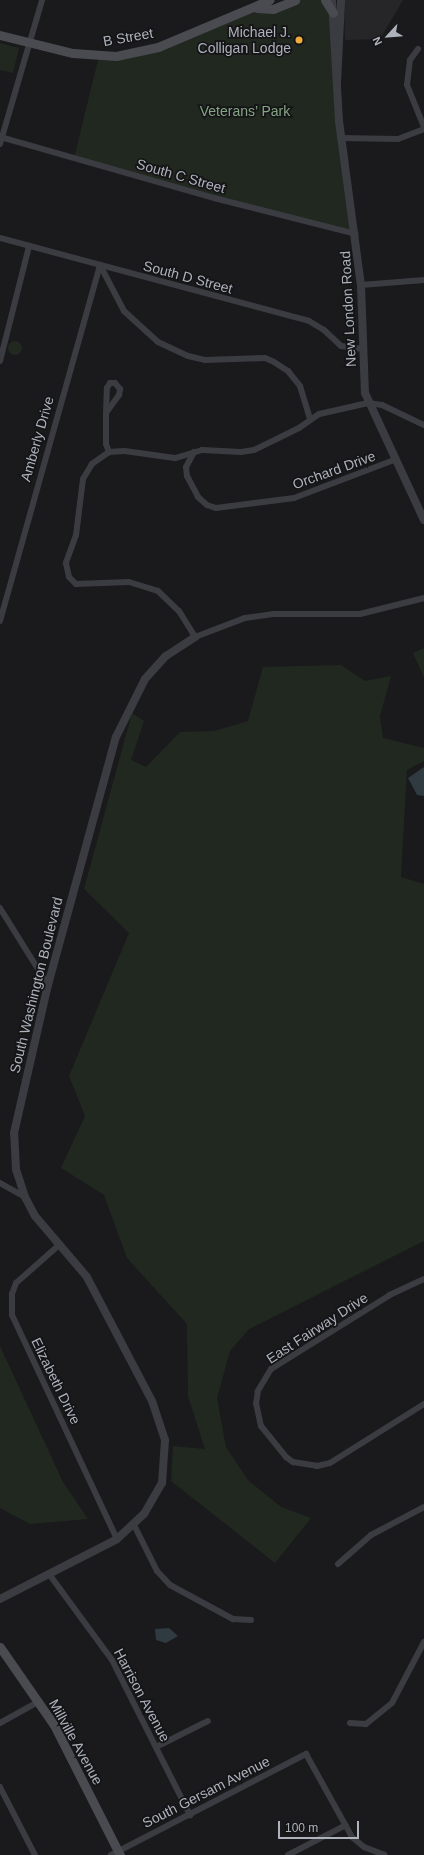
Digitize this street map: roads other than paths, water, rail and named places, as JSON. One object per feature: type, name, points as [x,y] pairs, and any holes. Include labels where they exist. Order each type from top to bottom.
[{"type":"main road","points":[[257,4],[269,0]]},
{"type":"main road","points":[[257,4],[273,9],[295,0]]},
{"type":"main road","points":[[325,0],[332,13]]},
{"type":"main road","name":"B Street","points":[[0,35],[29,43],[73,52],[116,56],[158,47],[228,18],[257,4]]},
{"type":"main road","name":"Millville Avenue","points":[[0,1647],[54,1725],[116,1854]]},
{"type":"street","points":[[0,144],[42,0]]},
{"type":"street","name":"New London Road","points":[[332,0],[340,138],[356,234],[361,285],[363,348],[368,403],[424,520]]},
{"type":"street","name":"New London Road","points":[[337,84],[341,0]]},
{"type":"street","points":[[340,138],[398,139],[424,128],[406,79],[410,60],[418,49]]},
{"type":"street","name":"South C Street","points":[[1,137],[356,234]]},
{"type":"street","name":"South D Street","points":[[0,238],[309,321],[324,330],[341,346],[363,348]]},
{"type":"street","points":[[0,362],[29,246]]},
{"type":"street","points":[[100,265],[124,311],[158,342],[188,356],[205,360],[265,358],[274,362],[288,371],[300,386],[310,418]]},
{"type":"street","name":"Amberly Drive","points":[[0,621],[100,265]]},
{"type":"street","points":[[361,285],[424,280]]},
{"type":"street","points":[[195,637],[179,611],[158,591],[129,582],[76,584],[69,577],[66,563],[76,535],[83,479],[92,464],[109,452],[124,450],[175,458],[194,452],[254,450],[299,428],[310,418],[368,403],[382,405],[424,425]]},
{"type":"street","points":[[106,413],[106,444],[109,452]]},
{"type":"street","points":[[186,467],[194,452]]},
{"type":"street","name":"Orchard Drive","points":[[175,458],[186,467],[198,497],[207,505],[216,508],[294,498],[394,460]]},
{"type":"street","name":"South Washington Boulevard","points":[[0,1599],[117,1539],[134,1525],[155,1500],[162,1483],[166,1463],[160,1421],[106,1310],[87,1277],[59,1245],[24,1197],[16,1169],[14,1133],[48,985],[121,722],[137,692],[155,666],[195,637],[244,618],[274,614],[360,614],[424,598]]},
{"type":"street","points":[[0,908],[48,985]]},
{"type":"street","points":[[0,1183],[8,1190],[24,1197]]},
{"type":"street","name":"Elizabeth Drive","points":[[59,1245],[16,1283],[12,1294],[12,1315],[117,1539]]},
{"type":"street","name":"East Fairway Drive","points":[[424,1279],[390,1295],[271,1369],[258,1391],[256,1403],[261,1426],[293,1462],[317,1466],[330,1463],[424,1404]]},
{"type":"street","points":[[338,1564],[371,1535],[424,1507]]},
{"type":"street","points":[[134,1525],[157,1570],[170,1585],[233,1619],[251,1620]]},
{"type":"street","name":"Harrison Avenue","points":[[48,1574],[112,1660],[190,1815]]},
{"type":"street","points":[[350,1723],[366,1724],[392,1703],[424,1642]]},
{"type":"street","points":[[0,1723],[38,1702]]},
{"type":"street","points":[[156,1747],[208,1721]]},
{"type":"street","name":"South Gersam Avenue","points":[[116,1854],[306,1754],[346,1825]]},
{"type":"street","points":[[0,1787],[34,1855]]},
{"type":"street","points":[[288,1855],[346,1825],[352,1837],[364,1847],[385,1855]]},
{"type":"place","name":"Michael J. Colligan Lodge","points":[[299,40]]},
{"type":"park label","name":"Veterans’ Park","points":[[245,111]]}]
